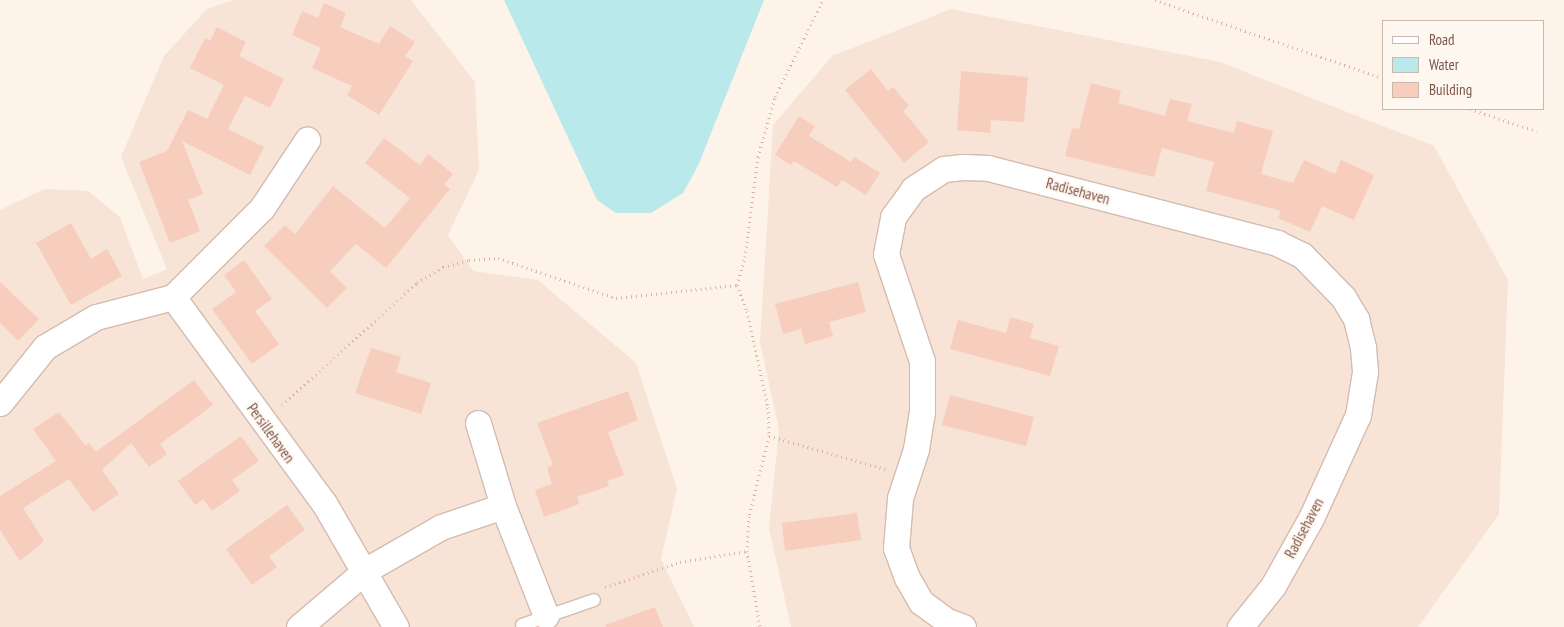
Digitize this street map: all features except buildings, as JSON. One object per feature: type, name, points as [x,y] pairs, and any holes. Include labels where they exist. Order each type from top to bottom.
[{"type":"street","points":[[0,403],[45,347],[96,317],[173,298],[262,208],[306,140]]},
{"type":"street","name":"Radisehaven","points":[[963,627],[947,621],[921,602],[907,578],[896,548],[896,520],[922,413],[922,362],[886,254],[893,217],[913,189],[944,169],[988,168],[1277,243],[1302,255],[1343,296],[1356,319],[1363,348],[1363,392],[1358,415],[1311,518],[1274,586],[1240,627]]},
{"type":"street","name":"Persillehaven","points":[[173,298],[324,503],[366,570],[396,627]]},
{"type":"street","points":[[478,423],[503,506],[546,616]]},
{"type":"street","points":[[299,627],[366,570],[440,527],[503,506]]},
{"type":"lane","points":[[522,625],[594,600]]},
{"type":"path","points":[[760,627],[747,550],[748,516],[769,436],[768,407],[747,311],[737,286],[745,257],[758,157],[775,97],[823,0]]},
{"type":"path","points":[[1155,0],[1382,78]]},
{"type":"path","points":[[1167,0],[1170,5]]},
{"type":"path","points":[[1473,110],[1536,131]]},
{"type":"path","points":[[263,422],[417,283],[443,267],[498,258],[616,298],[737,286]]},
{"type":"path","points":[[769,436],[908,475]]},
{"type":"path","points":[[594,600],[595,591],[680,562],[747,550]]},
{"type":"shaded area","points":[[233,0],[411,0],[475,82],[479,170],[448,235],[473,271],[538,280],[636,363],[677,489],[661,559],[694,627],[0,627],[0,210],[44,189],[88,191],[120,217],[143,279],[167,269],[121,157],[164,56],[207,9]]},
{"type":"shaded area","points":[[951,9],[1220,62],[1434,146],[1508,280],[1499,514],[1418,627],[791,627],[769,528],[779,430],[760,342],[773,125],[832,56]]},
{"type":"water","points":[[504,0],[764,0],[698,166],[683,193],[651,213],[616,213],[597,200]]}]
